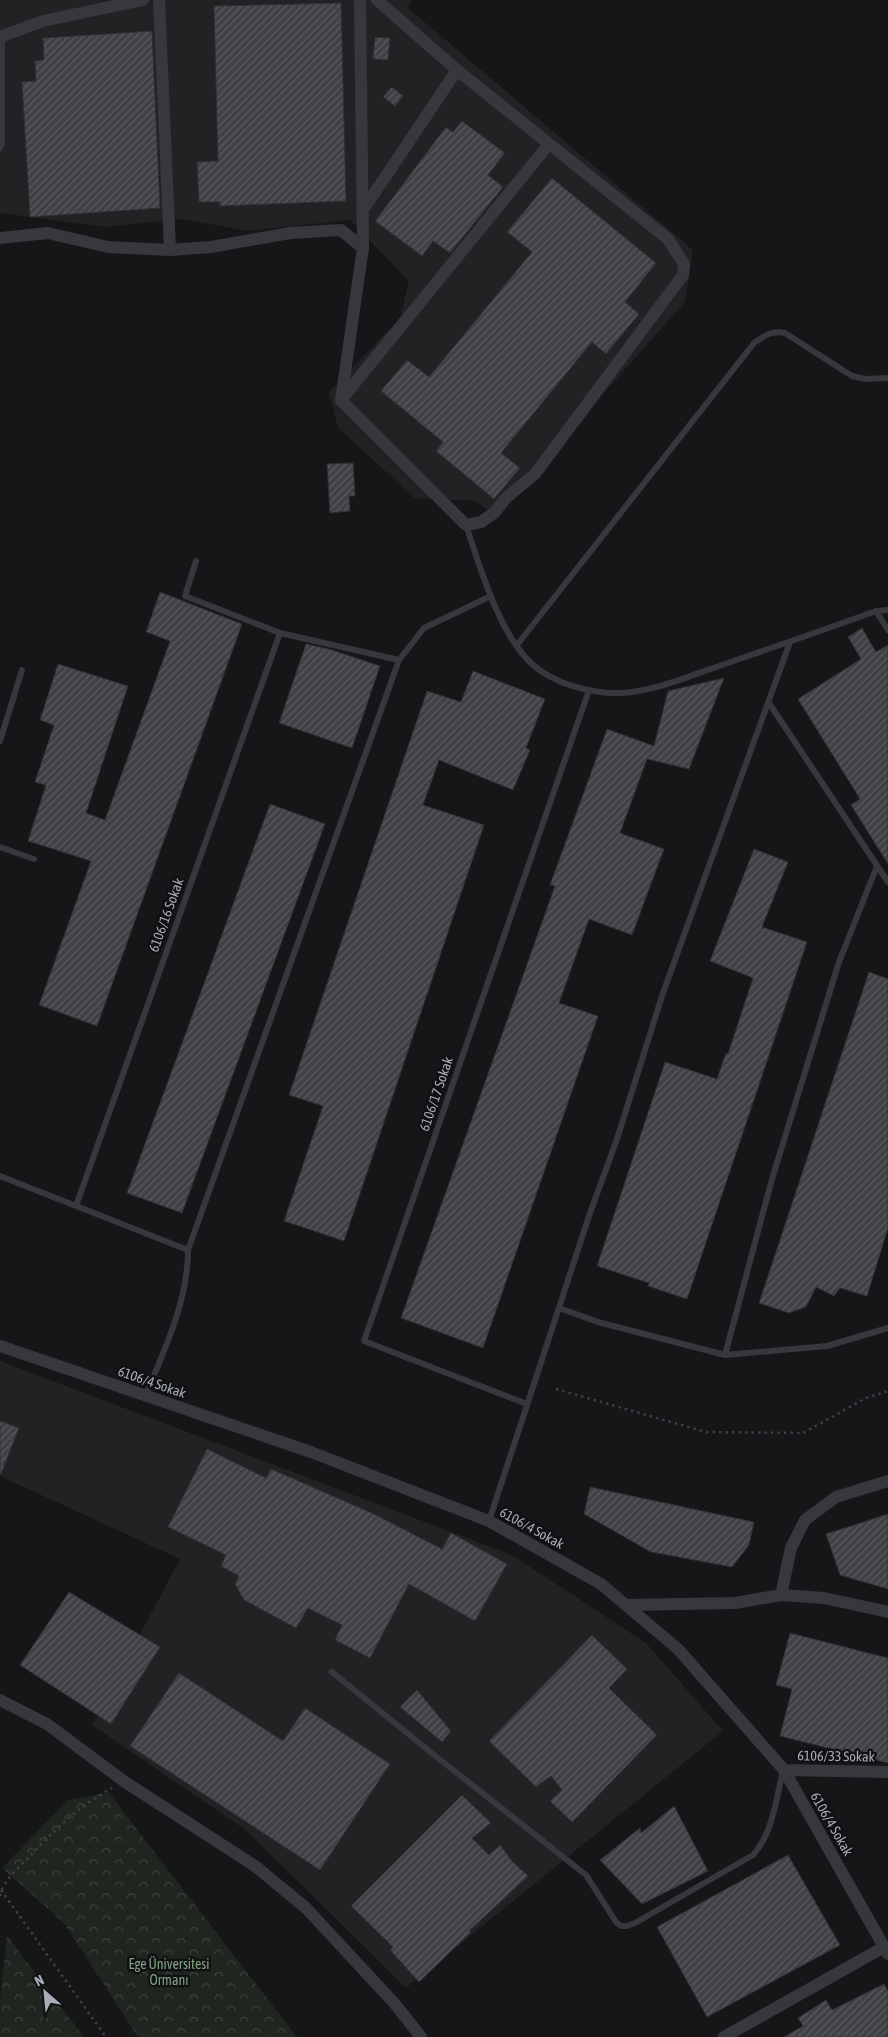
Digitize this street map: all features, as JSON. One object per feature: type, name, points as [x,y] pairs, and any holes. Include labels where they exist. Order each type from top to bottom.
[{"type":"street","points":[[1,36],[43,21],[143,0]]},
{"type":"street","points":[[159,0],[170,250]]},
{"type":"street","points":[[341,400],[363,248],[360,0]]},
{"type":"street","points":[[341,400],[466,525],[480,522],[495,512],[506,498],[535,474],[683,275],[684,264],[668,238],[457,70],[377,0]]},
{"type":"street","points":[[363,210],[457,70]]},
{"type":"street","points":[[341,400],[549,144]]},
{"type":"street","points":[[0,238],[48,233],[108,247],[170,250],[211,247],[290,233],[341,230],[363,248]]},
{"type":"street","name":"6106/4 Sokak","points":[[0,1346],[311,1452],[489,1521],[601,1584],[678,1649],[784,1770],[887,1949]]},
{"type":"street","points":[[781,1596],[791,1548],[805,1520],[836,1497],[888,1481]]},
{"type":"street","points":[[626,1605],[735,1603],[781,1596],[824,1598],[888,1612]]},
{"type":"street","points":[[0,1700],[47,1724],[124,1782],[255,1866],[306,1908],[395,2004],[421,2037]]},
{"type":"street","name":"6106/33 Sokak","points":[[784,1770],[888,1772]]},
{"type":"street","points":[[724,2037],[887,1949]]},
{"type":"lane","points":[[0,148],[2,144],[1,36]]},
{"type":"lane","points":[[516,645],[754,343],[773,332],[790,335],[852,376],[865,379],[888,378]]},
{"type":"lane","points":[[466,525],[491,596],[516,645],[533,664],[560,682],[589,690],[620,693],[658,687],[876,612],[888,610]]},
{"type":"lane","points":[[196,561],[185,596],[280,633],[399,660]]},
{"type":"lane","points":[[145,1396],[165,1349],[179,1306],[188,1270],[188,1250],[399,660],[424,628],[491,596]]},
{"type":"lane","points":[[876,612],[888,630]]},
{"type":"lane","name":"6106/16 Sokak","points":[[76,1206],[280,633]]},
{"type":"lane","points":[[489,1521],[663,993],[790,642]]},
{"type":"lane","points":[[0,741],[22,670]]},
{"type":"lane","name":"6106/17 Sokak","points":[[527,1404],[364,1341],[589,690]]},
{"type":"lane","points":[[769,703],[888,882]]},
{"type":"lane","points":[[0,847],[34,859]]},
{"type":"lane","points":[[725,1355],[772,1179],[839,962],[878,866]]},
{"type":"lane","points":[[0,1176],[188,1250]]},
{"type":"lane","points":[[559,1308],[598,1322],[725,1355],[827,1346],[888,1328]]},
{"type":"lane","points":[[332,1672],[586,1875],[612,1918],[621,1926],[635,1923],[753,1855],[762,1844],[769,1827],[784,1770]]},
{"type":"path","points":[[556,1389],[706,1432],[803,1433],[866,1398],[888,1391]]},
{"type":"path","points":[[0,1896],[8,1879],[58,1826],[82,1807],[124,1782]]},
{"type":"path","points":[[2,1890],[106,2037]]},
{"type":"shaded area","points":[[0,0],[412,0],[408,8],[693,250],[685,302],[604,393],[551,461],[495,518],[477,501],[415,498],[338,428],[329,392],[400,318],[409,281],[350,220],[247,231],[183,219],[106,227],[0,213]]},
{"type":"shaded area","points":[[0,1361],[512,1555],[646,1643],[723,1731],[406,1988],[247,1831],[92,1725],[180,1559],[0,1476]]},
{"type":"green space","name":"Ege Üniversitesi Ormanı","points":[[109,1793],[297,2037],[138,2037],[64,1923],[2,1868],[68,1800]]},
{"type":"green space","points":[[7,1936],[84,2037],[0,2037],[0,2001]]},
{"type":"building","points":[[341,3],[346,201],[220,206],[220,202],[199,202],[197,162],[218,161],[214,6]]},
{"type":"building","points":[[152,31],[160,208],[30,217],[22,82],[36,81],[35,61],[44,60],[43,38]]},
{"type":"building","points":[[375,37],[390,38],[388,60],[373,59]]},
{"type":"building","points":[[392,87],[403,96],[395,106],[383,97]]},
{"type":"building","points":[[462,121],[505,153],[488,175],[503,187],[450,253],[433,241],[422,256],[375,221],[446,127],[453,132]]},
{"type":"building","points":[[552,178],[656,263],[625,302],[639,314],[606,354],[592,342],[501,453],[520,468],[494,499],[436,451],[443,442],[381,391],[407,360],[429,377],[532,252],[507,232]]},
{"type":"building","points":[[353,463],[355,496],[349,496],[350,511],[330,513],[327,464]]},
{"type":"building","points":[[160,592],[242,624],[97,1026],[39,1005],[91,861],[28,841],[46,785],[35,782],[54,725],[40,720],[58,664],[128,686],[86,813],[105,820],[170,641],[146,632]]},
{"type":"building","points":[[862,628],[876,652],[888,645],[888,864],[851,805],[860,799],[798,699],[861,659],[848,637]]},
{"type":"building","points":[[306,644],[329,649],[380,666],[352,748],[279,723]]},
{"type":"building","points":[[473,671],[545,699],[526,748],[530,750],[513,790],[439,760],[423,805],[484,825],[344,1241],[284,1221],[323,1106],[289,1095],[427,691],[461,702]]},
{"type":"building","points":[[724,678],[689,769],[647,759],[620,833],[664,849],[632,935],[589,919],[559,1003],[598,1016],[483,1348],[401,1318],[555,886],[550,885],[607,729],[654,746],[668,691]]},
{"type":"building","points":[[270,804],[325,824],[182,1213],[127,1193]]},
{"type":"building","points":[[754,849],[788,862],[762,927],[807,942],[687,1299],[648,1286],[649,1283],[597,1266],[665,1062],[717,1079],[726,1053],[728,1054],[753,978],[710,961]]},
{"type":"building","points":[[869,972],[888,979],[888,1228],[867,1296],[840,1288],[834,1296],[816,1287],[806,1307],[789,1313],[759,1303]]},
{"type":"building","points":[[0,1421],[19,1428],[1,1474],[0,1474]]},
{"type":"building","points":[[207,1449],[266,1478],[271,1469],[374,1514],[442,1549],[451,1533],[507,1564],[475,1621],[409,1584],[370,1658],[335,1640],[342,1625],[308,1608],[296,1628],[244,1600],[235,1584],[239,1576],[221,1566],[226,1555],[168,1527]]},
{"type":"building","points":[[590,1487],[754,1522],[749,1545],[732,1567],[651,1552],[584,1514]]},
{"type":"building","points":[[888,1514],[888,1589],[840,1575],[826,1534]]},
{"type":"building","points":[[69,1592],[160,1647],[111,1724],[20,1665]]},
{"type":"building","points":[[790,1633],[888,1658],[888,1763],[780,1736],[792,1689],[776,1685]]},
{"type":"building","points":[[592,1635],[627,1669],[609,1688],[657,1735],[572,1822],[550,1801],[562,1790],[551,1776],[536,1787],[489,1741]]},
{"type":"building","points":[[179,1673],[283,1741],[305,1708],[390,1764],[320,1870],[130,1746]]},
{"type":"building","points":[[417,1690],[451,1731],[442,1742],[400,1707]]},
{"type":"building","points":[[462,1795],[491,1823],[472,1838],[489,1855],[500,1845],[512,1861],[528,1876],[469,1931],[471,1932],[419,1982],[390,1950],[393,1947],[351,1906]]},
{"type":"building","points":[[674,1806],[708,1871],[642,1904],[600,1860],[640,1828],[641,1833]]},
{"type":"building","points":[[788,1855],[840,1945],[707,2017],[657,1927]]},
{"type":"building","points":[[884,1984],[888,1991],[888,2037],[784,2037],[803,2026],[798,2018],[826,2000],[832,2010]]}]
